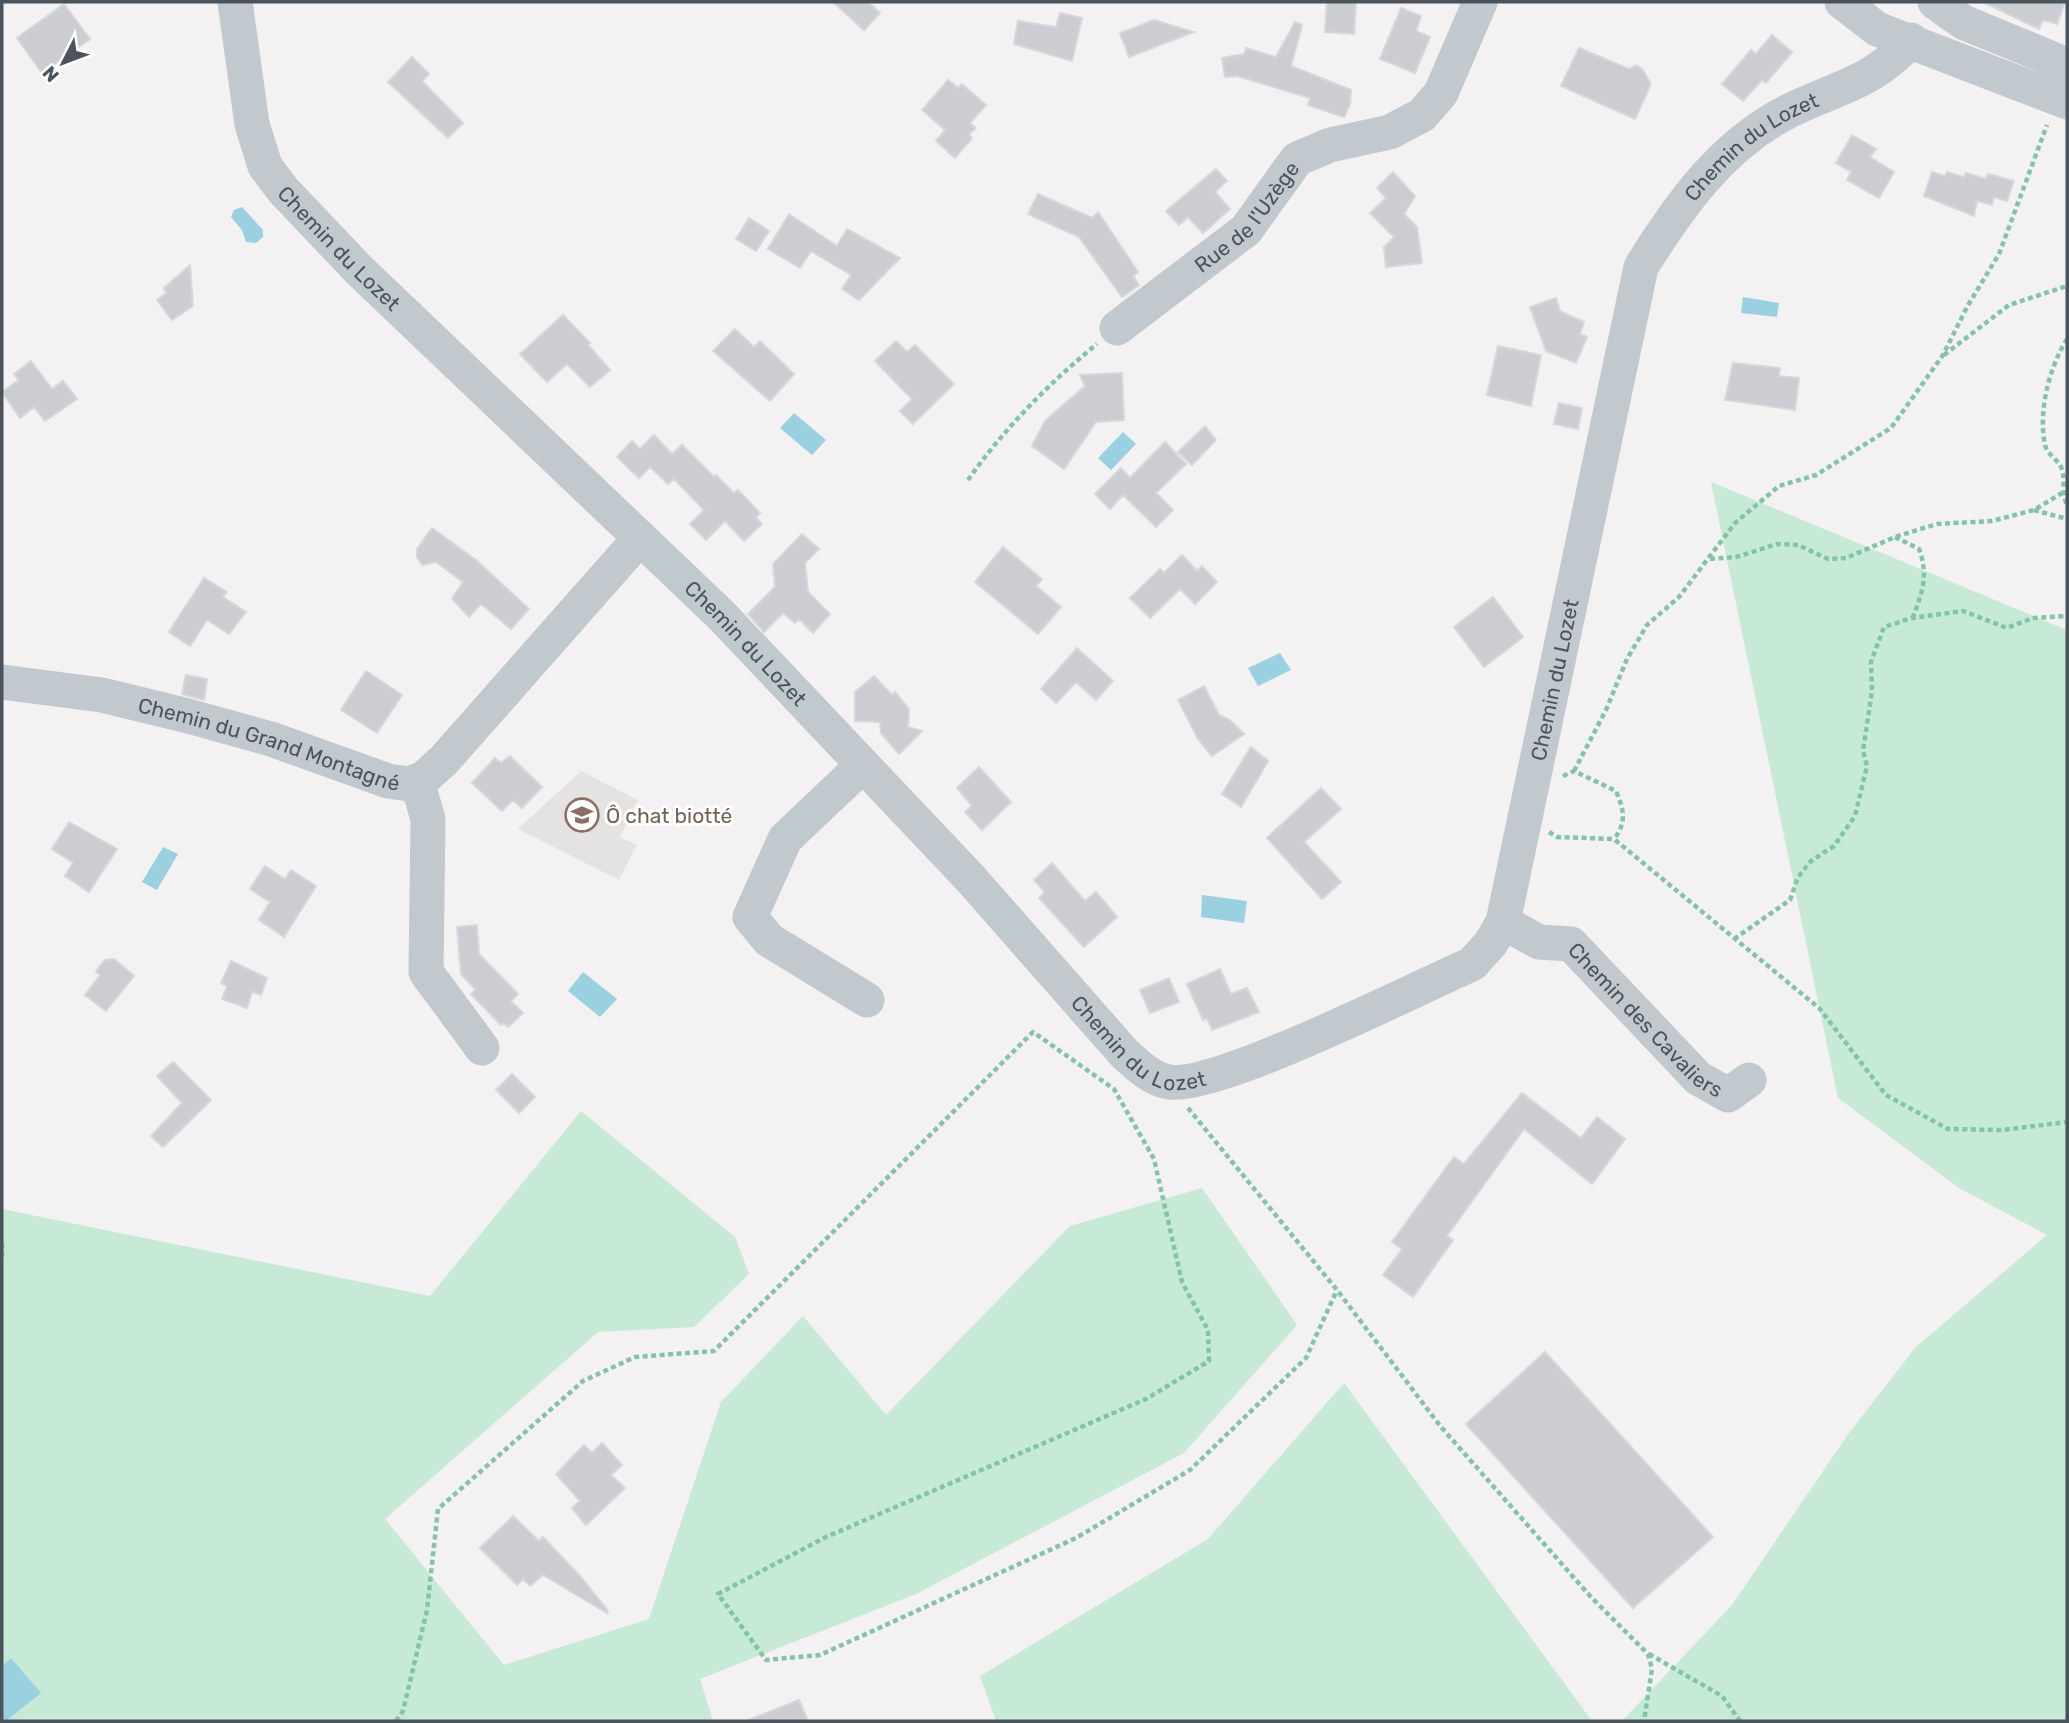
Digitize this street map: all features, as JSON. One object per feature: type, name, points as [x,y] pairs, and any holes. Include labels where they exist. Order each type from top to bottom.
[{"type":"street","name":"Chemin du Lozet","points":[[235,2],[252,124],[265,166],[283,190],[359,270],[721,615],[970,878],[1124,1054],[1141,1069],[1168,1082],[1202,1080],[1251,1061],[1472,964],[1491,943],[1503,922],[1641,267],[1665,228],[1707,173],[1769,123],[1864,81],[1888,64],[1911,40]]},
{"type":"street","name":"Rue de l'Uzège","points":[[1117,328],[1246,230],[1297,159],[1330,145],[1390,132],[1422,116],[1441,93],[1480,2]]},
{"type":"street","points":[[1842,2],[1877,29],[1911,40],[1958,62],[2064,88]]},
{"type":"street","points":[[1870,2],[1890,16],[1911,40]]},
{"type":"street","points":[[1935,2],[2064,88]]},
{"type":"street","name":"Chemin du Grand Montagné","points":[[2,682],[102,695],[271,739],[388,781],[417,781],[444,760],[640,538]]},
{"type":"street","points":[[863,765],[785,838],[750,917],[769,940],[867,1000]]},
{"type":"street","points":[[417,781],[428,819],[426,972],[482,1048]]},
{"type":"street","name":"Chemin des Cavaliers","points":[[1503,922],[1539,942],[1571,944],[1698,1078],[1728,1095],[1749,1080]]},
{"type":"path","points":[[1574,772],[1606,710],[1627,659],[1647,625],[1679,597],[1735,523],[1779,486],[1816,475],[1891,428],[1943,355],[1967,307],[1999,254],[2064,88]]},
{"type":"path","points":[[1943,355],[2009,305],[2067,286]]},
{"type":"path","points":[[968,480],[1000,437],[1076,361],[1117,328]]},
{"type":"path","points":[[2067,339],[2055,359],[2046,389],[2045,447],[2062,469],[2062,493],[2067,505]]},
{"type":"path","points":[[1710,559],[1736,557],[1777,544],[1798,545],[1828,559],[1846,558],[1895,537],[1937,524],[1992,521],[2034,510],[2062,493]]},
{"type":"path","points":[[2034,510],[2067,519]]},
{"type":"path","points":[[1895,537],[1919,549],[1926,566],[1923,590],[1912,618]]},
{"type":"path","points":[[1734,939],[1790,900],[1798,877],[1811,861],[1834,846],[1855,816],[1867,766],[1863,751],[1872,691],[1871,663],[1884,628],[1912,618],[1964,611],[2007,628],[2033,618],[2067,616]]},
{"type":"path","points":[[1614,839],[1623,827],[1624,809],[1616,791],[1574,772],[1551,780],[1527,805],[1557,837],[1614,839],[1819,1008],[1886,1095],[1948,1129],[2002,1130],[2067,1122]]},
{"type":"path","points":[[396,1721],[403,1711],[428,1610],[438,1509],[583,1381],[635,1357],[714,1351],[1033,1032],[1114,1089],[1154,1159],[1182,1282],[1208,1330],[1209,1361],[1146,1399],[826,1537],[718,1594],[766,1660],[820,1655],[1076,1538],[1190,1470],[1306,1358],[1337,1290]]},
{"type":"path","points":[[1168,1082],[1337,1290],[1441,1427],[1590,1596],[1648,1654],[1722,1696],[1740,1721]]},
{"type":"path","points":[[2,1243],[2,1260]]},
{"type":"path","points":[[1644,1721],[1651,1669],[1648,1654]]},
{"type":"shaded area","name":"Ô chat biotté","points":[[581,771],[638,800],[620,837],[637,845],[619,880],[518,829]]},
{"type":"green space","points":[[1711,482],[2067,630],[2067,1721],[1622,1721],[1732,1605],[1849,1433],[1915,1348],[2047,1235],[1959,1188],[1838,1098]]},
{"type":"green space","points":[[581,1111],[735,1237],[749,1274],[694,1327],[598,1332],[385,1519],[504,1665],[649,1619],[721,1402],[803,1316],[886,1415],[1070,1226],[1202,1188],[1297,1325],[1184,1453],[916,1594],[700,1679],[713,1721],[2,1721],[2,1209],[430,1296]]},
{"type":"green space","points":[[1344,1383],[1592,1721],[996,1721],[980,1676],[1208,1539]]},
{"type":"water","points":[[242,207],[263,230],[263,237],[256,243],[246,242],[242,230],[231,217],[234,210]]},
{"type":"water","points":[[1743,297],[1779,303],[1777,317],[1741,313]]},
{"type":"water","points":[[794,413],[826,440],[812,455],[780,428]]},
{"type":"water","points":[[1123,432],[1136,444],[1111,470],[1098,458]]},
{"type":"water","points":[[1280,653],[1291,670],[1258,686],[1248,668]]},
{"type":"water","points":[[163,847],[178,854],[157,890],[142,882]]},
{"type":"water","points":[[1202,895],[1247,901],[1244,923],[1201,917]]},
{"type":"water","points":[[583,972],[617,999],[600,1017],[568,991]]},
{"type":"water","points":[[11,1658],[41,1693],[6,1721],[2,1716],[2,1666]]},
{"type":"building","points":[[833,2],[868,2],[880,13],[864,30]]},
{"type":"building","points":[[1327,2],[1356,2],[1354,34],[1325,32]]},
{"type":"building","points":[[1983,2],[2065,2],[2057,24],[2043,20],[2039,29]]},
{"type":"building","points":[[64,4],[90,39],[42,73],[17,38]]},
{"type":"building","points":[[1401,8],[1421,16],[1416,31],[1430,37],[1415,73],[1380,59]]},
{"type":"building","points":[[1060,13],[1082,18],[1072,61],[1014,44],[1018,21],[1056,27]]},
{"type":"building","points":[[1154,20],[1194,32],[1129,57],[1120,33]]},
{"type":"building","points":[[1295,22],[1302,25],[1291,66],[1351,90],[1350,105],[1344,117],[1308,105],[1310,98],[1237,76],[1225,77],[1222,58],[1244,54],[1246,48],[1276,57]]},
{"type":"building","points":[[1772,35],[1792,52],[1766,83],[1762,80],[1743,101],[1722,84],[1751,50],[1756,54]]},
{"type":"building","points":[[1579,48],[1629,69],[1636,65],[1642,69],[1651,84],[1635,119],[1561,86]]},
{"type":"building","points":[[412,57],[429,74],[422,81],[463,123],[448,138],[388,82]]},
{"type":"building","points":[[948,80],[958,88],[962,84],[986,105],[970,123],[976,128],[969,134],[972,138],[955,158],[936,141],[945,130],[922,110]]},
{"type":"building","points":[[1852,135],[1876,149],[1870,157],[1894,172],[1879,198],[1847,180],[1851,172],[1836,163]]},
{"type":"building","points":[[1216,169],[1227,181],[1215,192],[1230,209],[1203,233],[1188,217],[1179,225],[1166,211]]},
{"type":"building","points":[[1393,172],[1415,196],[1404,214],[1417,227],[1422,263],[1386,267],[1384,247],[1394,237],[1370,213],[1386,198],[1377,188]]},
{"type":"building","points":[[1932,172],[1945,176],[1947,172],[1964,177],[1966,173],[1986,179],[1988,174],[2014,181],[2007,201],[1994,197],[1992,205],[1977,201],[1974,216],[1924,196]]},
{"type":"building","points":[[1038,194],[1092,218],[1098,212],[1138,272],[1133,276],[1139,285],[1122,297],[1079,237],[1028,214]]},
{"type":"building","points":[[789,214],[837,246],[847,229],[900,258],[859,300],[842,289],[851,275],[811,251],[800,268],[768,249]]},
{"type":"building","points":[[749,218],[769,231],[756,251],[736,239]]},
{"type":"building","points":[[190,265],[193,306],[172,320],[157,300],[166,293],[164,288]]},
{"type":"building","points":[[1556,298],[1560,311],[1584,322],[1580,334],[1587,337],[1576,363],[1546,351],[1530,307]]},
{"type":"building","points":[[563,315],[590,343],[588,345],[610,370],[590,387],[567,364],[547,382],[520,354]]},
{"type":"building","points":[[735,329],[754,347],[760,341],[794,374],[770,401],[713,351]]},
{"type":"building","points":[[896,341],[907,352],[915,345],[954,384],[913,424],[900,411],[912,399],[875,361]]},
{"type":"building","points":[[1498,346],[1541,355],[1531,406],[1487,395]]},
{"type":"building","points":[[31,361],[52,389],[63,381],[77,399],[45,421],[34,407],[20,418],[2,392],[19,380],[14,374]]},
{"type":"building","points":[[1733,363],[1780,368],[1779,376],[1799,378],[1795,410],[1725,400]]},
{"type":"building","points":[[1122,373],[1124,420],[1096,422],[1064,469],[1032,446],[1045,421],[1085,386],[1080,375]]},
{"type":"building","points":[[1559,403],[1582,408],[1578,429],[1554,424]]},
{"type":"building","points":[[1205,426],[1216,440],[1192,465],[1178,452]]},
{"type":"building","points":[[654,435],[672,454],[682,445],[714,477],[716,475],[734,493],[738,490],[760,513],[756,517],[762,524],[744,541],[725,521],[706,540],[690,524],[704,510],[674,479],[668,484],[650,467],[639,478],[617,457],[632,441],[640,449]]},
{"type":"building","points":[[1165,442],[1186,464],[1156,493],[1173,510],[1156,527],[1123,495],[1110,509],[1095,494],[1121,468],[1130,478]]},
{"type":"building","points":[[432,528],[476,560],[529,609],[511,629],[481,604],[469,617],[452,599],[463,582],[436,562],[422,565],[417,557],[417,549]]},
{"type":"building","points":[[802,534],[819,549],[805,563],[808,592],[830,614],[813,633],[799,619],[795,623],[783,613],[764,632],[748,614],[775,587],[773,564]]},
{"type":"building","points":[[1003,547],[1042,579],[1036,586],[1061,607],[1038,634],[975,582]]},
{"type":"building","points":[[1182,555],[1197,571],[1202,566],[1217,582],[1195,604],[1180,589],[1150,618],[1130,598],[1160,569],[1164,573]]},
{"type":"building","points":[[204,578],[227,592],[223,597],[246,612],[229,634],[207,620],[190,646],[169,632]]},
{"type":"building","points":[[1493,597],[1523,637],[1484,667],[1454,627]]},
{"type":"building","points":[[1077,648],[1113,681],[1096,700],[1076,682],[1056,703],[1041,689]]},
{"type":"building","points":[[366,671],[402,695],[377,733],[341,710]]},
{"type":"building","points":[[186,675],[207,679],[204,700],[182,694]]},
{"type":"building","points":[[874,676],[892,695],[895,692],[909,709],[908,727],[922,731],[899,754],[881,733],[880,722],[855,721],[855,692]]},
{"type":"building","points":[[1204,686],[1219,715],[1230,720],[1244,734],[1212,756],[1198,739],[1178,700]]},
{"type":"building","points":[[1251,747],[1268,761],[1241,807],[1222,794]]},
{"type":"building","points":[[510,756],[542,787],[522,808],[513,800],[502,811],[472,783],[495,758],[501,763]]},
{"type":"building","points":[[979,767],[1011,802],[982,830],[965,812],[972,806],[957,788]]},
{"type":"building","points":[[1321,788],[1341,809],[1304,842],[1341,882],[1322,899],[1267,838]]},
{"type":"building","points":[[69,822],[117,849],[89,892],[65,876],[73,863],[52,849]]},
{"type":"building","points":[[1052,863],[1085,901],[1096,892],[1117,917],[1084,947],[1039,898],[1045,892],[1034,880]]},
{"type":"building","points":[[265,866],[285,879],[291,870],[316,886],[284,937],[259,920],[270,902],[250,889]]},
{"type":"building","points":[[477,925],[479,954],[518,994],[511,1001],[523,1013],[508,1027],[503,1023],[501,1025],[471,994],[476,990],[461,974],[457,927]]},
{"type":"building","points":[[114,959],[134,976],[106,1011],[85,995],[100,975],[96,971],[105,960]]},
{"type":"building","points":[[231,961],[267,978],[261,995],[252,992],[247,1008],[222,999],[227,986],[221,983]]},
{"type":"building","points":[[1220,969],[1231,994],[1247,988],[1259,1012],[1212,1030],[1207,1018],[1203,1020],[1187,984]]},
{"type":"building","points":[[1169,978],[1179,1002],[1150,1013],[1140,990]]},
{"type":"building","points":[[173,1062],[211,1100],[163,1147],[151,1136],[182,1103],[157,1076]]},
{"type":"building","points":[[512,1074],[535,1097],[519,1113],[496,1090]]},
{"type":"building","points":[[1522,1093],[1581,1138],[1597,1117],[1625,1139],[1592,1184],[1524,1129],[1447,1236],[1453,1240],[1413,1297],[1383,1275],[1402,1249],[1392,1242],[1454,1157],[1464,1164]]},
{"type":"building","points":[[1545,1352],[1713,1537],[1633,1608],[1466,1424]]},
{"type":"building","points":[[602,1443],[622,1465],[611,1475],[625,1488],[586,1525],[572,1508],[580,1501],[556,1474],[584,1445],[592,1453]]},
{"type":"building","points":[[513,1516],[539,1541],[543,1537],[580,1576],[607,1613],[543,1575],[530,1586],[523,1579],[517,1585],[480,1548]]},
{"type":"building","points":[[799,1700],[808,1721],[748,1720]]},
{"type":"place","name":"Ô chat biotté","points":[[582,815]]}]
